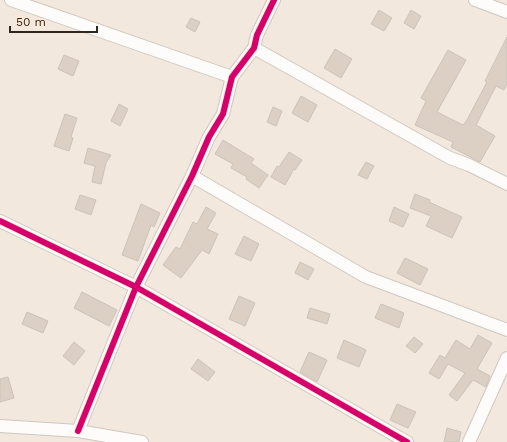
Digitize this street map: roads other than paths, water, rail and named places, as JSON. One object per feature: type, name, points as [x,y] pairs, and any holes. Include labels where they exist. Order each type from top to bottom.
[{"type":"street","points":[[12,0],[232,77]]},
{"type":"street","points":[[78,430],[136,287],[192,176],[209,137],[223,114],[232,77],[254,48],[257,35],[274,0]]},
{"type":"street","points":[[475,0],[507,12]]},
{"type":"street","points":[[254,48],[450,158],[469,165],[507,184]]},
{"type":"street","points":[[192,176],[366,277],[507,330]]},
{"type":"street","points":[[0,221],[136,287],[407,442]]},
{"type":"street","points":[[469,442],[507,358]]},
{"type":"street","points":[[0,426],[78,430],[142,442]]}]
